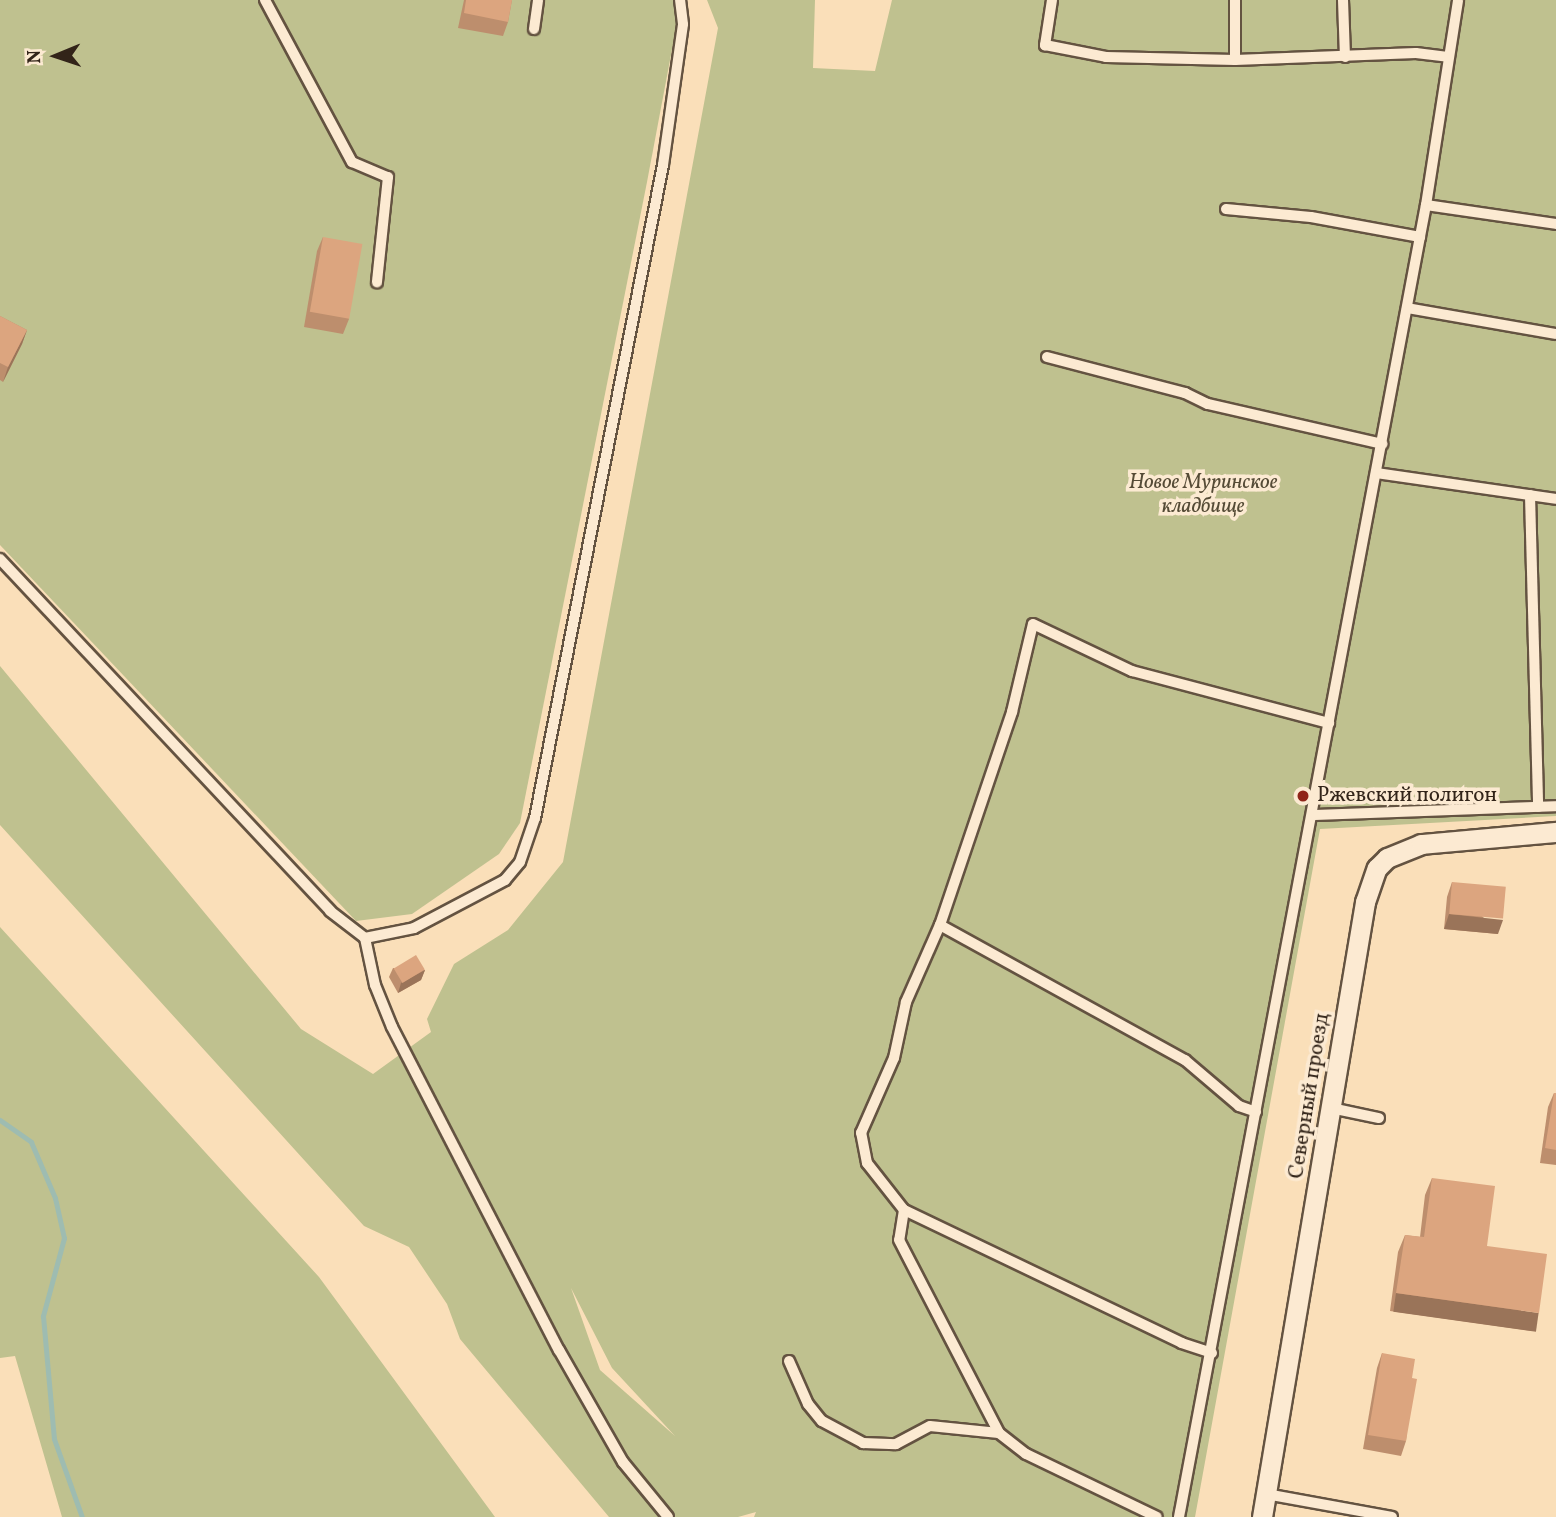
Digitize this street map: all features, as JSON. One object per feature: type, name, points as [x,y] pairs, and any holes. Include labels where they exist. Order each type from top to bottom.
[{"type":"street","name":"Северный проезд","points":[[1262,1517],[1364,902],[1377,868],[1387,858],[1421,844],[1556,832]]},
{"type":"lane","points":[[265,0],[352,162],[388,177],[377,282]]},
{"type":"lane","points":[[534,29],[538,0]]},
{"type":"lane","points":[[365,938],[414,928],[505,880],[520,862],[535,818],[663,165],[683,24],[680,0]]},
{"type":"lane","points":[[1052,0],[1045,45],[1106,57],[1235,60],[1416,53],[1448,57]]},
{"type":"lane","points":[[1235,0],[1235,60]]},
{"type":"lane","points":[[1343,0],[1345,57]]},
{"type":"lane","points":[[1179,1517],[1426,205],[1458,0]]},
{"type":"lane","points":[[1426,205],[1556,224]]},
{"type":"lane","points":[[1226,209],[1311,217],[1420,237]]},
{"type":"lane","points":[[1407,308],[1556,334]]},
{"type":"lane","points":[[1046,357],[1185,393],[1208,404],[1382,444]]},
{"type":"lane","points":[[1376,473],[1556,499]]},
{"type":"lane","points":[[1530,495],[1538,807]]},
{"type":"lane","points":[[0,559],[330,911],[365,938],[374,985],[393,1027],[559,1350],[623,1462],[668,1517]]},
{"type":"lane","points":[[1212,1353],[1182,1343],[904,1210],[867,1163],[861,1133],[894,1058],[906,1002],[940,925],[1012,712],[1033,624],[1132,671],[1329,723]]},
{"type":"lane","points":[[1313,815],[1556,806]]},
{"type":"lane","points":[[940,925],[1185,1060],[1232,1101],[1256,1112]]},
{"type":"lane","points":[[1331,1108],[1379,1118]]},
{"type":"lane","points":[[904,1210],[899,1240],[999,1433],[1026,1454],[1157,1517]]},
{"type":"lane","points":[[789,1361],[808,1404],[822,1421],[863,1443],[896,1444],[911,1433],[930,1426],[999,1433]]},
{"type":"lane","points":[[1266,1494],[1392,1517]]},
{"type":"green space","points":[[0,0],[674,0],[677,23],[520,823],[499,854],[412,914],[356,921],[0,545]]},
{"type":"green space","name":"Новое Муринское кладбище","points":[[707,0],[815,0],[813,68],[875,71],[892,0],[1556,0],[1556,816],[1320,829],[1195,1517],[754,1517],[756,1512],[738,1517],[609,1517],[460,1339],[447,1304],[409,1247],[364,1226],[0,825],[0,666],[301,1029],[373,1074],[431,1032],[427,1019],[454,964],[508,930],[563,862],[718,28]],"holes":[[[571,1288],[612,1368],[675,1436],[600,1370]]]},
{"type":"green space","points":[[0,927],[319,1277],[495,1517],[62,1517],[15,1356],[0,1358]]},
{"type":"building","points":[[466,0],[512,0],[508,22],[464,13]]},
{"type":"building","points":[[323,237],[362,244],[349,319],[310,312]]},
{"type":"building","points":[[0,316],[27,330],[8,367],[0,363]]},
{"type":"building","points":[[1452,882],[1506,887],[1503,919],[1449,914]]},
{"type":"building","points":[[416,955],[425,970],[402,983],[394,968]]},
{"type":"building","points":[[1556,1093],[1556,1150],[1545,1148]]},
{"type":"building","points":[[1432,1178],[1495,1186],[1487,1246],[1547,1254],[1539,1313],[1396,1293],[1405,1235],[1424,1237]]},
{"type":"building","points":[[1382,1353],[1415,1359],[1412,1378],[1417,1379],[1406,1441],[1368,1435]]},
{"type":"waterway","points":[[0,1120],[31,1142],[55,1198],[64,1238],[43,1316],[54,1439],[82,1517]]},
{"type":"place","name":"Ржевский полигон","points":[[1303,796]]}]
